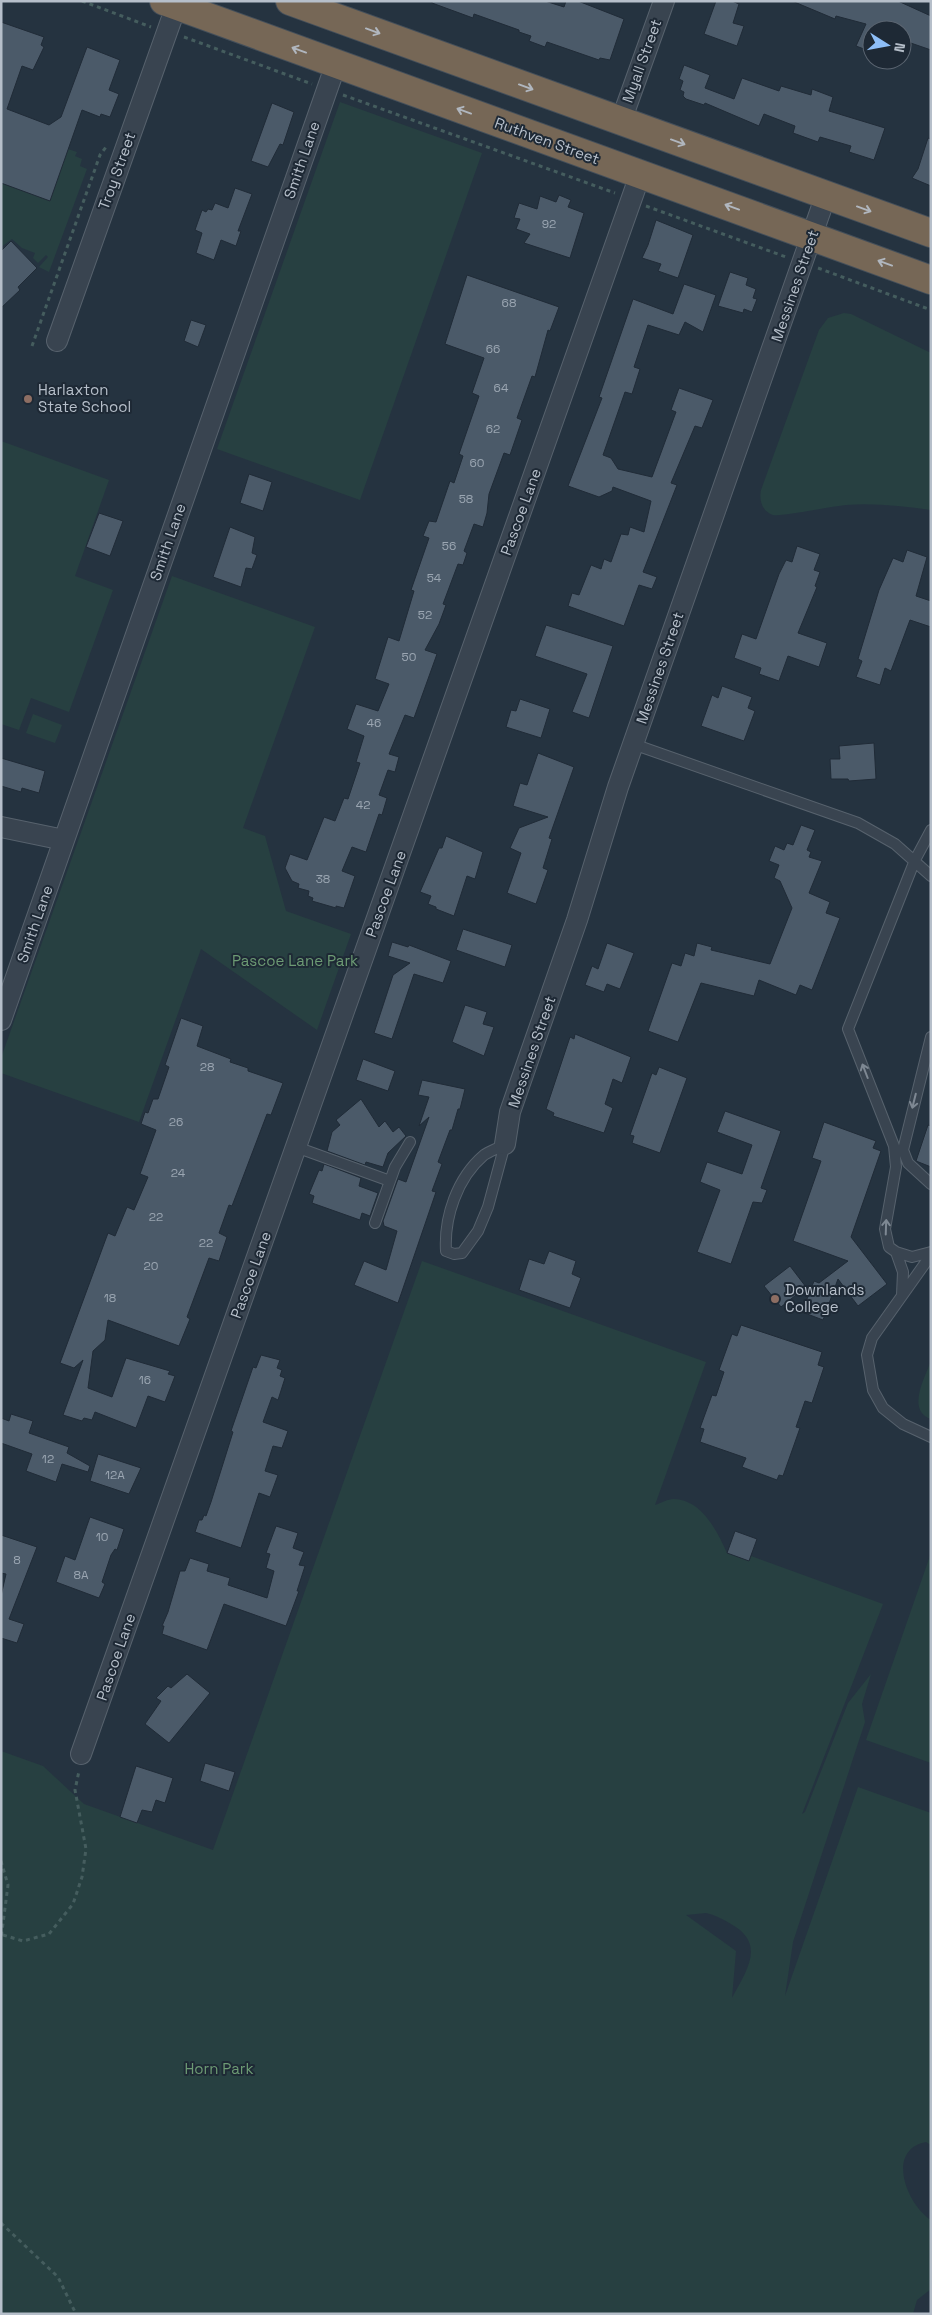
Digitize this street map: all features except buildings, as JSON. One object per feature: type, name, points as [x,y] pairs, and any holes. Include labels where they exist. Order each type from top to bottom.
[{"type":"highway","points":[[290,1],[931,233]]},
{"type":"highway","name":"Ruthven Street","points":[[173,3],[931,280]]},
{"type":"street","name":"Myall Street","points":[[620,122],[664,1]]},
{"type":"street","name":"Troy Street","points":[[57,341],[158,29],[173,3]]},
{"type":"street","name":"Smith Lane","points":[[1,1020],[336,64]]},
{"type":"street","name":"Pascoe Lane","points":[[81,1754],[640,174]]},
{"type":"street","name":"Messines Street","points":[[505,1144],[510,1112],[578,920],[633,744],[826,195]]},
{"type":"street","points":[[1,827],[64,840]]},
{"type":"lane","points":[[633,744],[846,818],[876,832],[915,860],[931,876]]},
{"type":"lane","points":[[931,830],[915,860],[848,1029],[894,1146],[896,1167],[884,1228],[889,1247],[896,1252],[912,1257],[931,1254]]},
{"type":"lane","points":[[931,1037],[903,1150],[908,1163],[931,1184]]},
{"type":"lane","points":[[376,1223],[395,1167],[410,1142]]},
{"type":"lane","points":[[505,1144],[488,1207],[478,1231],[462,1253],[454,1254],[446,1251],[447,1220],[459,1187],[484,1155],[505,1144]]},
{"type":"lane","points":[[296,1147],[390,1181]]},
{"type":"lane","points":[[896,1252],[902,1272],[902,1296]]},
{"type":"lane","points":[[931,1254],[869,1344],[867,1355],[870,1382],[876,1399],[883,1408],[903,1424],[931,1438]]},
{"type":"path","points":[[82,1],[931,310]]},
{"type":"path","points":[[147,33],[158,29]]},
{"type":"path","points":[[32,346],[100,155],[107,146]]},
{"type":"path","points":[[1,1860],[8,1885],[2,1937],[23,1941],[49,1934],[73,1904],[82,1877],[86,1849],[76,1790],[81,1754]]},
{"type":"path","points":[[1,2223],[58,2277],[76,2314]]},
{"type":"green space","points":[[340,102],[482,153],[360,500],[217,449]]},
{"type":"green space","points":[[68,149],[77,152],[75,156],[82,159],[80,166],[87,169],[49,272],[39,267],[48,257],[46,255],[38,263],[33,258],[35,253],[22,248],[12,239],[1,247],[1,183],[50,201]]},
{"type":"green space","points":[[844,313],[851,314],[931,353],[931,510],[889,505],[857,504],[773,515],[766,511],[762,505],[760,498],[761,490],[819,330],[828,318]]},
{"type":"green space","points":[[1,441],[109,480],[75,576],[113,590],[69,712],[31,698],[19,730],[1,724]]},
{"type":"green space","name":"Pascoe Lane Park","points":[[172,576],[315,627],[243,828],[265,836],[286,911],[351,934],[317,1030],[201,949],[139,1122],[1,1073],[1,1058]]},
{"type":"green space","points":[[33,714],[62,725],[55,743],[26,733]]},
{"type":"green space","name":"Horn Park","points":[[422,1261],[706,1362],[655,1505],[674,1499],[693,1505],[707,1518],[727,1553],[749,1561],[751,1556],[883,1604],[802,1814],[805,1812],[848,1703],[871,1674],[862,1704],[865,1722],[793,1942],[785,1996],[858,1787],[931,1813],[931,2145],[926,2142],[913,2147],[906,2155],[903,2166],[904,2178],[914,2203],[931,2220],[931,2289],[917,2300],[913,2314],[1,2314],[1,1751],[43,1766],[84,1804],[213,1850]],"holes":[[[706,1913],[725,1920],[742,1932],[748,1940],[751,1949],[747,1968],[732,1998],[736,1951],[686,1915]]]},
{"type":"green space","points":[[931,1361],[931,1419],[924,1415],[918,1401],[919,1393]]},
{"type":"green space","points":[[931,1553],[931,1763],[866,1740]]},
{"type":"place","name":"Harlaxton State School","points":[[28,399]]},
{"type":"place","name":"Downlands College","points":[[775,1299]]}]
